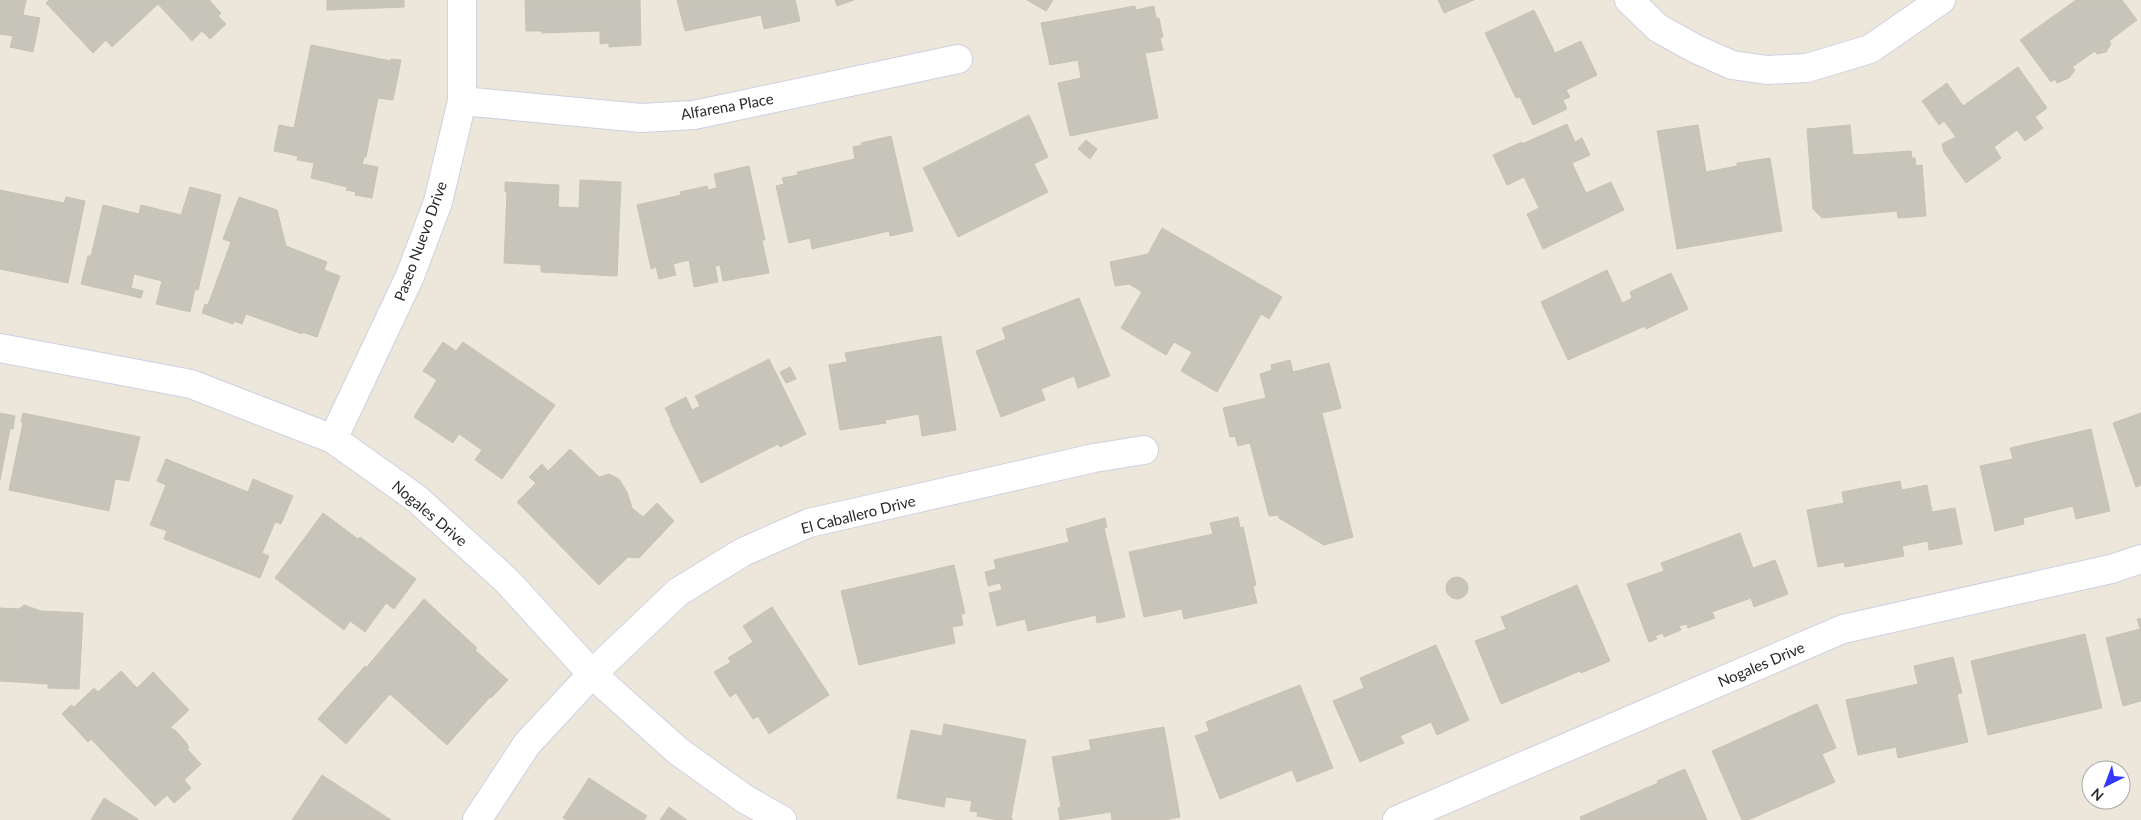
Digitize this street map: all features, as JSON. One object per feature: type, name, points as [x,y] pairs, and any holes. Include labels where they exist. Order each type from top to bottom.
[{"type":"street","name":"Paseo Nuevo Drive","points":[[333,439],[410,276],[438,202],[462,101],[462,0]]},
{"type":"street","points":[[1629,0],[1658,28],[1696,49],[1732,65],[1768,70],[1807,68],[1870,49],[1941,0]]},
{"type":"street","name":"Alfarena Place","points":[[462,101],[641,118],[694,115],[958,59]]},
{"type":"street","name":"Nogales Drive","points":[[0,348],[191,384],[333,439],[417,499],[507,581],[592,674],[678,751],[745,799],[782,820]]},
{"type":"street","name":"El Caballero Drive","points":[[477,820],[526,744],[592,674],[678,592],[743,552],[809,523],[1094,458],[1144,450]]},
{"type":"street","name":"Nogales Drive","points":[[1397,820],[1843,628],[2111,569],[2141,559]]},
{"type":"building","points":[[0,0],[26,0],[23,15],[40,18],[33,52],[10,47],[13,36],[0,34]]},
{"type":"building","points":[[49,0],[209,0],[221,13],[218,16],[226,24],[210,39],[202,31],[192,41],[158,4],[112,47],[106,40],[93,53],[46,3]]},
{"type":"building","points":[[327,0],[404,0],[404,7],[327,10]]},
{"type":"building","points":[[525,0],[640,0],[641,45],[609,47],[609,43],[600,44],[600,31],[542,33],[542,31],[526,31]]},
{"type":"building","points":[[677,0],[795,0],[800,21],[764,29],[761,15],[685,31]]},
{"type":"building","points":[[835,0],[854,0],[837,6]]},
{"type":"building","points":[[1027,0],[1053,0],[1046,11]]},
{"type":"building","points":[[1438,0],[1474,0],[1444,13]]},
{"type":"building","points":[[2076,0],[2122,0],[2137,20],[2109,41],[2111,44],[2106,52],[2097,54],[2095,51],[2072,67],[2075,70],[2069,78],[2057,83],[2055,79],[2051,82],[2020,40]]},
{"type":"building","points":[[1135,6],[1136,10],[1154,6],[1163,37],[1160,38],[1163,50],[1145,53],[1158,118],[1070,136],[1058,83],[1081,78],[1078,60],[1050,65],[1041,23]]},
{"type":"building","points":[[1534,10],[1555,53],[1581,41],[1597,75],[1566,90],[1570,97],[1563,100],[1567,109],[1533,125],[1520,97],[1516,98],[1485,33]]},
{"type":"building","points":[[311,45],[391,61],[391,59],[401,60],[393,100],[378,98],[366,157],[364,157],[362,164],[378,167],[372,198],[355,195],[356,192],[346,190],[347,187],[311,178],[314,163],[297,160],[298,156],[274,151],[279,125],[294,128]]},
{"type":"building","points":[[2018,67],[2047,108],[2035,117],[2043,128],[2025,141],[2017,130],[1994,147],[2001,158],[1966,183],[1944,152],[1942,144],[1956,137],[1944,121],[1939,125],[1922,101],[1947,83],[1963,106]]},
{"type":"building","points":[[1029,115],[1048,157],[1034,164],[1048,192],[958,237],[923,168]]},
{"type":"building","points":[[1567,124],[1575,142],[1582,138],[1590,155],[1572,163],[1586,193],[1611,182],[1624,210],[1543,249],[1527,214],[1539,208],[1524,177],[1507,185],[1493,155]]},
{"type":"building","points":[[1698,125],[1706,172],[1737,166],[1737,163],[1770,158],[1782,231],[1677,249],[1657,131]]},
{"type":"building","points":[[1850,125],[1853,155],[1911,151],[1912,158],[1915,158],[1916,166],[1922,165],[1926,216],[1898,218],[1897,211],[1822,218],[1813,209],[1807,129]]},
{"type":"building","points":[[891,136],[913,231],[890,236],[889,231],[812,249],[810,238],[789,243],[776,186],[784,184],[782,178],[798,175],[797,172],[855,159],[853,147],[862,145],[861,143]]},
{"type":"building","points":[[1086,140],[1097,149],[1090,159],[1078,149]]},
{"type":"building","points":[[749,166],[765,240],[762,240],[769,273],[723,281],[720,265],[715,266],[718,282],[694,287],[689,260],[673,264],[676,275],[659,279],[656,267],[651,269],[637,205],[681,195],[680,192],[707,186],[708,190],[717,188],[714,174]]},
{"type":"building","points":[[580,180],[621,182],[617,276],[541,272],[541,265],[504,263],[507,192],[505,192],[505,182],[559,185],[558,207],[579,208]]},
{"type":"building","points":[[190,187],[221,195],[198,290],[195,289],[190,312],[156,304],[162,281],[134,274],[131,288],[143,291],[141,298],[81,284],[88,256],[91,256],[103,205],[139,214],[141,205],[181,215]]},
{"type":"building","points":[[0,190],[64,203],[66,197],[85,201],[68,283],[0,269]]},
{"type":"building","points":[[239,197],[277,210],[286,246],[327,262],[324,270],[340,276],[317,337],[302,332],[302,334],[246,314],[242,324],[234,321],[233,324],[202,313],[205,304],[208,305],[231,242],[223,239]]},
{"type":"building","points":[[1162,228],[1282,297],[1269,319],[1261,314],[1217,392],[1181,371],[1192,352],[1174,342],[1166,355],[1121,328],[1142,292],[1129,284],[1115,286],[1110,262],[1148,254]]},
{"type":"building","points":[[1607,270],[1622,303],[1632,298],[1630,292],[1671,273],[1688,309],[1646,329],[1645,326],[1568,360],[1541,302]]},
{"type":"building","points":[[1079,298],[1110,376],[1078,388],[1074,376],[1041,389],[1045,400],[1001,417],[976,351],[1006,339],[1002,328]]},
{"type":"building","points":[[941,336],[956,430],[922,436],[919,414],[885,420],[886,423],[840,430],[829,365],[847,362],[845,353]]},
{"type":"building","points":[[443,342],[456,351],[463,342],[555,405],[502,479],[475,460],[482,450],[459,434],[453,443],[414,417],[437,380],[423,371]]},
{"type":"building","points":[[769,359],[806,434],[780,447],[778,444],[701,483],[665,408],[686,397],[692,410],[700,406],[695,396]]},
{"type":"building","points":[[1290,360],[1293,372],[1329,363],[1341,408],[1322,413],[1353,537],[1324,545],[1279,518],[1279,515],[1269,516],[1250,443],[1238,446],[1235,436],[1230,437],[1223,408],[1266,398],[1260,374],[1272,370],[1271,365]]},
{"type":"building","points":[[790,367],[796,379],[786,383],[780,372]]},
{"type":"building","points":[[0,413],[15,416],[13,429],[10,429],[0,480]]},
{"type":"building","points":[[23,413],[140,437],[129,481],[115,479],[109,511],[9,490],[23,423],[21,422]]},
{"type":"building","points":[[2141,413],[2141,485],[2136,487],[2113,423]]},
{"type":"building","points":[[2091,429],[2110,511],[2076,519],[2073,506],[2023,518],[2024,524],[1995,531],[1980,466],[2013,459],[2010,448]]},
{"type":"building","points":[[570,449],[599,477],[609,474],[619,479],[627,492],[632,508],[643,517],[657,503],[674,521],[639,558],[628,557],[599,585],[517,502],[536,483],[529,477],[542,464],[548,471]]},
{"type":"building","points":[[166,459],[248,492],[253,479],[293,496],[281,524],[275,522],[262,553],[269,556],[260,578],[164,539],[167,531],[150,525],[166,485],[157,481]]},
{"type":"building","points":[[1900,481],[1902,490],[1927,485],[1932,512],[1955,508],[1962,544],[1929,550],[1928,541],[1902,546],[1904,556],[1845,567],[1844,562],[1818,567],[1807,510],[1844,503],[1842,492]]},
{"type":"building","points":[[323,513],[358,539],[360,537],[416,579],[394,609],[386,603],[365,632],[350,621],[344,630],[275,578]]},
{"type":"building","points":[[1238,517],[1240,528],[1243,527],[1256,585],[1253,586],[1257,603],[1184,619],[1182,609],[1144,617],[1129,552],[1213,534],[1210,523]]},
{"type":"building","points":[[1105,518],[1107,527],[1104,528],[1125,617],[1097,623],[1096,615],[1028,631],[1025,619],[997,626],[989,593],[1002,590],[1000,583],[988,586],[985,572],[996,569],[994,560],[1069,542],[1066,529]]},
{"type":"building","points":[[1740,533],[1753,568],[1775,560],[1788,594],[1754,607],[1751,598],[1712,612],[1715,618],[1688,628],[1687,624],[1679,626],[1681,630],[1664,637],[1663,633],[1655,636],[1657,639],[1649,642],[1627,584],[1664,571],[1661,563]]},
{"type":"building","points":[[954,565],[965,613],[961,615],[963,625],[952,627],[955,643],[859,665],[841,591]]},
{"type":"building","points":[[1457,577],[1465,580],[1468,588],[1465,596],[1457,599],[1449,596],[1446,588],[1449,580]]},
{"type":"building","points":[[1577,585],[1610,661],[1581,673],[1580,671],[1501,704],[1475,641],[1506,629],[1501,617]]},
{"type":"building","points":[[424,599],[477,648],[475,650],[508,680],[447,745],[390,694],[346,744],[318,719],[365,666],[366,668]]},
{"type":"building","points":[[24,605],[41,611],[83,613],[79,689],[48,688],[48,684],[0,681],[0,608],[19,609]]},
{"type":"building","points":[[772,607],[829,695],[769,734],[758,716],[753,719],[736,693],[730,697],[714,672],[731,662],[728,658],[753,642],[743,626]]},
{"type":"building","points":[[2141,618],[2141,701],[2123,706],[2106,638],[2140,629],[2137,619]]},
{"type":"building","points":[[2085,634],[2102,708],[1988,735],[1971,661]]},
{"type":"building","points":[[1436,645],[1469,720],[1437,735],[1431,722],[1400,736],[1404,743],[1360,762],[1333,701],[1364,688],[1360,678]]},
{"type":"building","points":[[1953,657],[1962,693],[1957,694],[1968,742],[1898,758],[1896,747],[1858,755],[1846,700],[1918,684],[1914,666]]},
{"type":"building","points":[[121,671],[137,688],[153,672],[189,710],[170,728],[175,730],[186,742],[189,748],[187,749],[201,764],[184,780],[191,788],[174,803],[167,795],[155,806],[91,739],[88,742],[62,714],[71,705],[74,707],[94,688],[98,692]]},
{"type":"building","points":[[1300,685],[1333,768],[1297,782],[1292,770],[1220,799],[1195,736],[1209,731],[1206,722]]},
{"type":"building","points":[[1817,704],[1836,748],[1822,754],[1835,782],[1748,820],[1742,820],[1712,751]]},
{"type":"building","points":[[944,724],[1026,740],[1011,818],[1013,820],[998,820],[977,816],[978,812],[970,811],[972,801],[946,797],[944,807],[897,798],[911,730],[942,736]]},
{"type":"building","points":[[1164,727],[1180,817],[1165,820],[1112,820],[1111,812],[1060,820],[1058,808],[1061,807],[1052,757],[1091,750],[1089,740]]},
{"type":"building","points":[[1685,769],[1707,820],[1581,820],[1580,817],[1658,783],[1657,781]]},
{"type":"building","points":[[322,775],[391,820],[292,820]]},
{"type":"building","points":[[589,778],[647,816],[644,820],[567,820],[563,818]]},
{"type":"building","points":[[104,798],[138,819],[91,820]]},
{"type":"building","points":[[669,807],[687,820],[660,820]]}]
